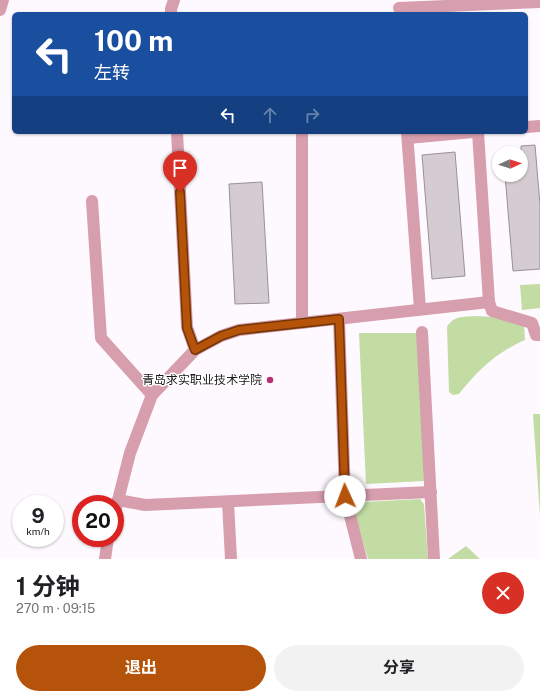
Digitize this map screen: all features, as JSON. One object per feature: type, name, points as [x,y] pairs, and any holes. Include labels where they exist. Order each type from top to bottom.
[{"type":"street","points":[[0,10],[3,0]]},
{"type":"street","points":[[171,12],[174,0]]},
{"type":"street","points":[[399,7],[470,6],[540,2]]},
{"type":"street","points":[[528,127],[540,126]]},
{"type":"street","points":[[177,134],[187,328],[195,350]]},
{"type":"street","points":[[302,134],[302,323]]},
{"type":"street","points":[[420,309],[408,135],[430,134]]},
{"type":"street","points":[[478,134],[489,302],[492,311],[532,323],[536,335],[540,335]]},
{"type":"street","points":[[92,201],[101,338],[152,395]]},
{"type":"street","points":[[120,495],[130,453],[152,395],[195,350],[221,336],[239,330],[489,302]]},
{"type":"street","points":[[339,319],[345,496],[361,559]]},
{"type":"street","points":[[422,332],[434,559]]},
{"type":"street","points":[[124,506],[431,492]]},
{"type":"street","points":[[228,502],[231,559]]},
{"type":"street","points":[[105,559],[107,547]]},
{"type":"green space","points":[[540,284],[540,308],[522,310],[520,285]]},
{"type":"green space","points":[[474,316],[495,317],[524,325],[525,340],[505,350],[489,362],[459,394],[453,395],[449,392],[447,327],[449,323],[455,319]]},
{"type":"green space","points":[[359,333],[418,333],[425,481],[366,484]]},
{"type":"green space","points":[[533,414],[540,414],[540,516]]},
{"type":"green space","points":[[420,499],[424,504],[428,559],[368,559],[354,512],[357,505],[364,502]]},
{"type":"green space","points":[[466,546],[480,559],[448,559]]},
{"type":"building","points":[[535,145],[540,205],[540,269],[513,271],[506,182],[528,182],[528,146],[521,146]]},
{"type":"building","points":[[455,152],[465,276],[432,279],[422,155]]},
{"type":"building","points":[[262,182],[269,303],[235,304],[229,184]]},
{"type":"place","name":"青岛求实职业技术学院","points":[[270,380]]},
{"type":"route","points":[[180,192],[187,328],[195,350],[221,336],[239,330],[339,319],[345,496]]}]
